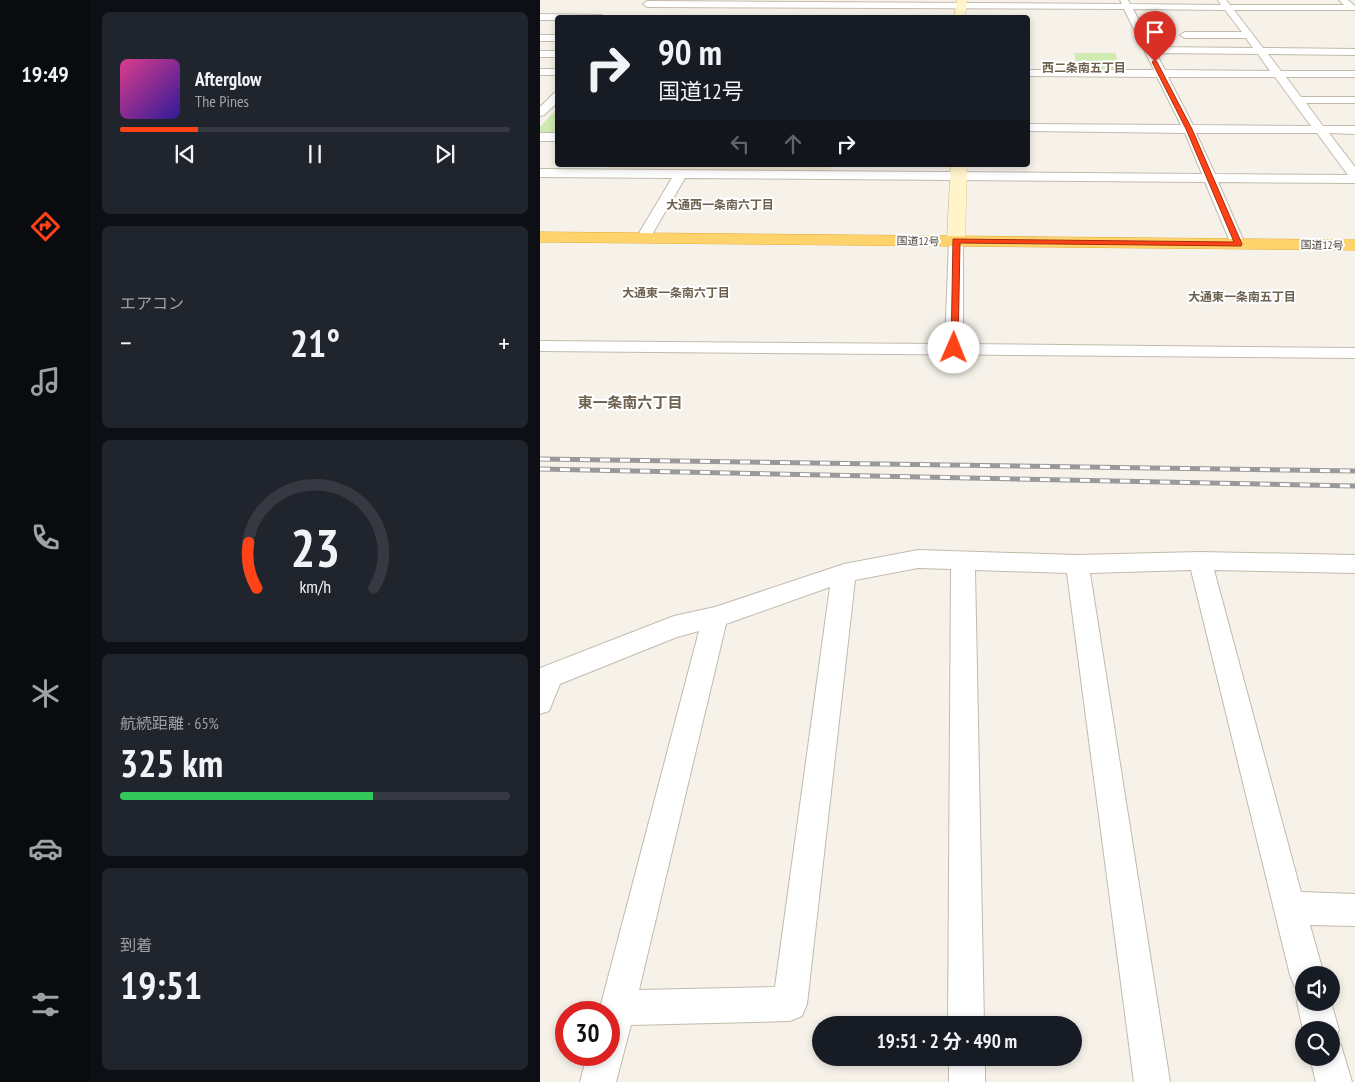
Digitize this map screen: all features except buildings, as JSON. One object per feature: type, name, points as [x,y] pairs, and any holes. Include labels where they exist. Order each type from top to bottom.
[{"type":"highway","name":"国道12号","points":[[540,237],[1355,245]]},
{"type":"street","points":[[1343,0],[1354,9]]},
{"type":"street","points":[[1126,3],[1133,20],[1146,34],[1149,50],[1189,129],[1238,244]]},
{"type":"street","points":[[647,5],[1225,3],[1354,9]]},
{"type":"street","points":[[1225,3],[1355,177]]},
{"type":"street","points":[[540,17],[555,17]]},
{"type":"street","points":[[1170,34],[1249,35]]},
{"type":"street","points":[[540,38],[555,38]]},
{"type":"street","points":[[1149,50],[1355,52]]},
{"type":"street","points":[[540,54],[555,54]]},
{"type":"street","points":[[540,72],[555,72]]},
{"type":"street","points":[[1030,73],[1355,74]]},
{"type":"street","points":[[540,113],[555,92]]},
{"type":"street","points":[[1296,100],[1355,100]]},
{"type":"street","points":[[1030,128],[1355,130]]},
{"type":"street","points":[[540,137],[555,137]]},
{"type":"street","points":[[540,173],[680,175],[959,170],[1209,178],[1355,177]]},
{"type":"street","points":[[954,348],[959,170]]},
{"type":"street","points":[[644,238],[680,175]]},
{"type":"street","points":[[540,346],[954,348],[1355,353]]},
{"type":"street","points":[[540,702],[545,679],[674,627],[715,617],[844,573],[918,559],[1077,564],[1200,561],[1355,564]]},
{"type":"street","points":[[963,559],[966,1016]]},
{"type":"street","points":[[1200,561],[1305,966]]},
{"type":"street","points":[[1077,564],[1152,1082]]},
{"type":"street","points":[[620,1008],[790,1004],[844,573]]},
{"type":"street","points":[[620,1001],[715,617]]},
{"type":"street","points":[[1290,908],[1355,910]]},
{"type":"street","points":[[598,1082],[602,1066]]},
{"type":"street","points":[[966,1066],[967,1082]]},
{"type":"street","points":[[1330,1066],[1334,1082]]},
{"type":"shaded area","points":[[608,167],[831,167],[830,171],[605,171]]},
{"type":"green space","points":[[1074,53],[1115,53],[1122,72],[1078,72]]},
{"type":"green space","points":[[555,111],[555,132],[540,132],[540,127]]},
{"type":"railway","points":[[540,459],[1355,471]]},
{"type":"railway","points":[[540,469],[1355,486]]},
{"type":"district","name":"西二条南五丁目","points":[[1084,68]]},
{"type":"district","name":"大通西一条南六丁目","points":[[720,205]]},
{"type":"district","name":"大通東一条南六丁目","points":[[676,293]]},
{"type":"district","name":"大通東一条南五丁目","points":[[1242,297]]},
{"type":"district","name":"東一条南六丁目","points":[[630,403]]},
{"type":"route","points":[[954,348],[956,241],[1238,244],[1189,129],[1155,62]]}]
